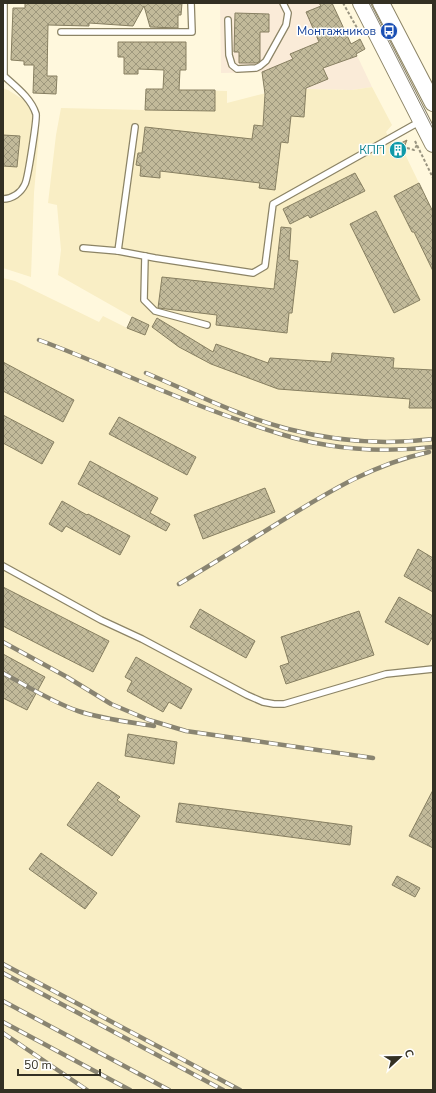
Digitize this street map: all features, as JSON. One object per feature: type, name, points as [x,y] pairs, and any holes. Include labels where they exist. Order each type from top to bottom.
[{"type":"main road","points":[[361,3],[433,144]]},
{"type":"main road","points":[[381,3],[433,103]]},
{"type":"lane","points":[[61,32],[192,32],[191,3]]},
{"type":"lane","points":[[228,20],[229,55],[232,64],[237,68],[256,68],[266,61],[286,26],[288,13],[284,3]]},
{"type":"lane","points":[[3,199],[9,199],[17,194],[25,184],[36,115],[31,102],[4,76],[4,6]]},
{"type":"lane","points":[[83,248],[118,251],[253,273],[265,266],[273,204],[421,121]]},
{"type":"lane","points":[[118,251],[135,127]]},
{"type":"lane","points":[[145,256],[144,300],[149,306],[155,311],[207,325]]},
{"type":"lane","points":[[3,566],[95,617],[142,639],[224,684],[263,702],[284,704],[386,674],[433,669]]},
{"type":"path","points":[[407,148],[414,150],[417,145]]},
{"type":"shaded area","points":[[220,3],[332,3],[372,87],[352,90],[308,89],[295,94],[262,72],[221,73]]},
{"type":"shaded area","points":[[372,87],[392,125],[386,132],[393,146],[400,144],[405,146],[403,150],[433,212],[433,1090],[3,1090],[3,278],[15,281],[99,322],[103,316],[127,328],[132,317],[58,275],[61,250],[57,205],[48,203],[56,135],[61,108],[145,110],[146,89],[227,91],[227,103],[266,93],[295,94],[308,89],[352,90]]},
{"type":"shaded area","points":[[3,88],[38,109],[39,135],[34,193],[31,277],[3,268]]},
{"type":"building","points":[[25,3],[182,3],[181,15],[178,15],[178,28],[150,27],[144,6],[133,26],[89,23],[89,26],[48,25],[47,76],[57,76],[56,94],[33,93],[34,65],[24,65],[24,61],[11,60],[13,8],[25,8]]},
{"type":"building","points":[[319,3],[332,3],[351,44],[360,39],[365,49],[356,54],[357,56],[323,68],[328,79],[306,88],[304,117],[291,116],[288,143],[281,142],[275,190],[259,188],[260,183],[160,171],[160,178],[140,176],[141,166],[136,165],[138,153],[142,153],[145,127],[252,139],[254,125],[263,126],[265,94],[262,72],[293,59],[290,54],[319,42],[306,12],[321,6]]},
{"type":"building","points":[[235,13],[269,14],[269,32],[260,32],[260,61],[257,63],[239,63],[239,52],[234,52]]},
{"type":"building","points":[[118,42],[186,42],[186,70],[180,70],[179,90],[215,90],[215,111],[145,110],[146,89],[163,89],[164,70],[138,69],[138,74],[124,74],[124,57],[118,57]]},
{"type":"building","points":[[3,135],[20,136],[17,167],[3,166]]},
{"type":"building","name":"КПП","points":[[407,140],[403,150],[405,154],[396,158],[393,147]]},
{"type":"building","points":[[355,173],[365,191],[310,218],[308,215],[290,224],[283,209]]},
{"type":"building","points":[[419,183],[433,212],[433,271],[394,196]]},
{"type":"building","points":[[376,211],[420,300],[394,313],[350,224]]},
{"type":"building","points":[[281,227],[291,228],[289,260],[298,261],[292,313],[289,313],[287,333],[216,325],[217,315],[158,308],[162,277],[274,289]]},
{"type":"building","points":[[132,317],[149,325],[145,335],[127,328]]},
{"type":"building","points":[[157,318],[213,352],[216,344],[268,363],[270,358],[331,362],[332,353],[394,358],[393,368],[433,370],[433,408],[409,408],[410,399],[278,389],[211,364],[179,347],[152,327]]},
{"type":"building","points":[[3,362],[74,400],[63,422],[3,391]]},
{"type":"building","points":[[3,415],[54,442],[42,464],[3,443]]},
{"type":"building","points":[[119,417],[196,457],[187,475],[109,434]]},
{"type":"building","points":[[90,461],[158,498],[150,513],[170,524],[166,531],[78,484]]},
{"type":"building","points":[[265,488],[275,512],[203,539],[194,515]]},
{"type":"building","points":[[62,501],[130,536],[120,555],[66,526],[62,532],[49,524]]},
{"type":"building","points":[[418,549],[433,558],[433,592],[404,576]]},
{"type":"building","points":[[3,587],[109,641],[93,672],[3,626]]},
{"type":"building","points":[[399,597],[433,616],[433,636],[428,645],[385,622]]},
{"type":"building","points":[[200,609],[255,641],[246,658],[190,627]]},
{"type":"building","points":[[359,611],[374,655],[286,684],[280,666],[289,663],[281,637]]},
{"type":"building","points":[[3,654],[45,677],[27,710],[3,698]]},
{"type":"building","points":[[136,657],[192,689],[181,709],[169,702],[163,712],[127,691],[132,681],[125,677]]},
{"type":"building","points":[[128,734],[177,742],[174,764],[125,756]]},
{"type":"building","points":[[98,782],[120,797],[117,800],[140,816],[112,856],[67,825]]},
{"type":"building","points":[[433,790],[433,848],[409,836]]},
{"type":"building","points":[[179,803],[352,826],[350,845],[176,822]]},
{"type":"building","points":[[41,853],[97,893],[85,909],[29,869]]},
{"type":"building","points":[[397,876],[420,888],[415,897],[392,885]]},
{"type":"tram line","points":[[369,3],[433,129]]},
{"type":"railway","points":[[39,340],[208,409],[291,437],[340,447],[367,449],[393,450],[433,447]]},
{"type":"railway","points":[[146,373],[252,418],[305,433],[341,439],[378,442],[433,439]]},
{"type":"railway","points":[[179,584],[301,509],[353,480],[389,464],[408,457],[429,452]]},
{"type":"railway","points":[[3,642],[67,677],[111,704],[149,720],[186,731],[373,758]]},
{"type":"railway","points":[[3,673],[49,698],[78,711],[106,718],[154,726]]},
{"type":"railway","points":[[3,964],[240,1090]]},
{"type":"railway","points":[[3,973],[223,1090]]},
{"type":"railway","points":[[3,1001],[169,1090]]},
{"type":"railway","points":[[3,1022],[130,1090]]},
{"type":"railway","points":[[3,1033],[87,1090]]},
{"type":"place","name":"Монтажников","points":[[389,31]]},
{"type":"place","name":"КПП","points":[[398,150]]}]
